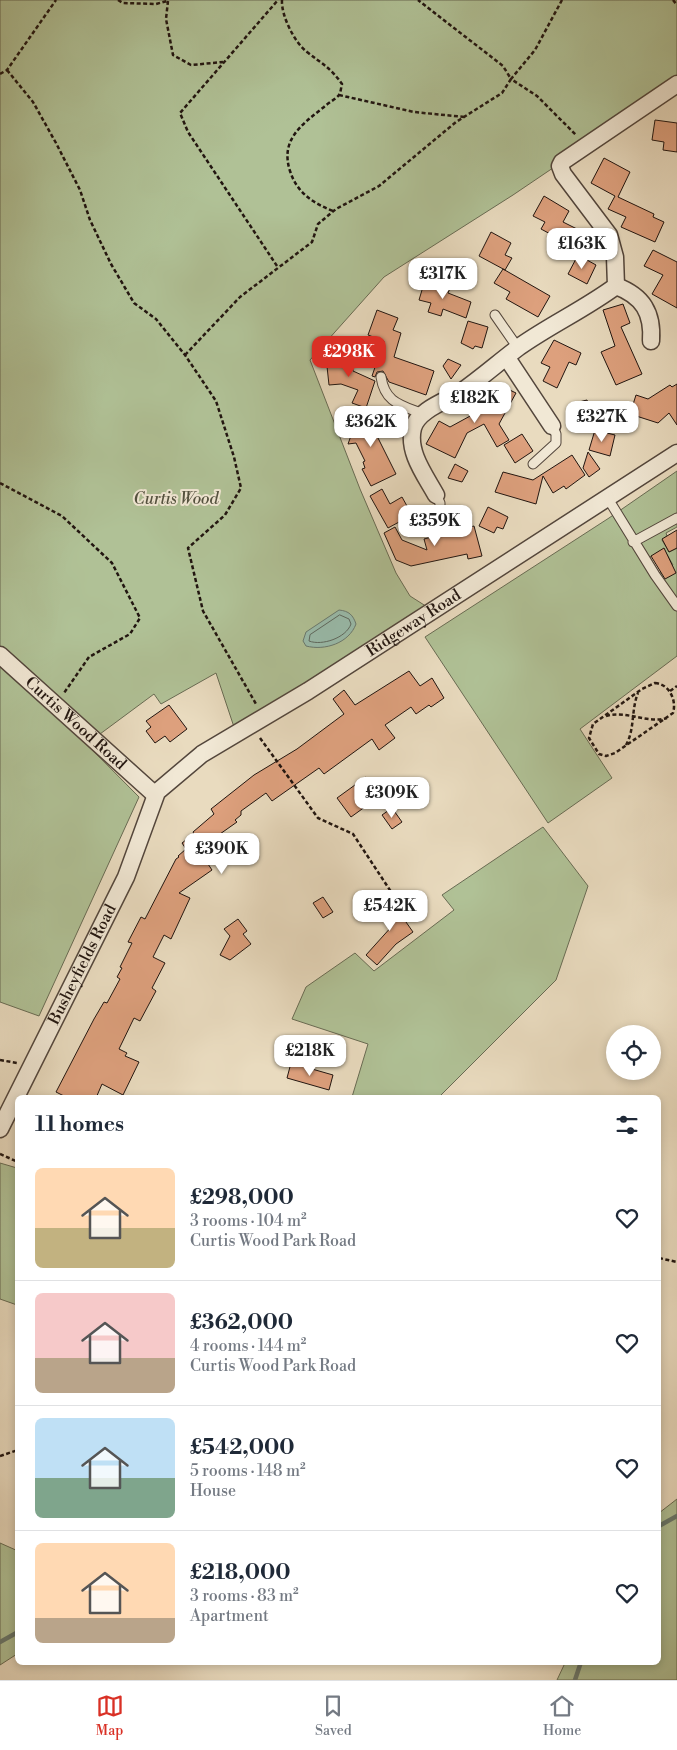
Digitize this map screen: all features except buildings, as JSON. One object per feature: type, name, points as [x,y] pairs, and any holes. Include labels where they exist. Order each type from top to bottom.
[{"type":"street","points":[[616,286],[615,257],[609,235],[561,171],[560,166],[564,159],[677,84]]},
{"type":"street","points":[[616,286],[637,297],[645,305],[650,316],[651,341]]},
{"type":"street","points":[[436,495],[414,453],[411,439],[414,426],[422,414],[460,392],[512,353],[586,308],[616,286]]},
{"type":"street","points":[[512,353],[552,426]]},
{"type":"street","name":"Ridgeway Road","points":[[154,793],[202,754],[257,721],[677,453]]},
{"type":"street","name":"Curtis Wood Road","points":[[0,655],[154,793]]},
{"type":"street","name":"Busheyfields Road","points":[[17,1095],[126,877],[154,793]]},
{"type":"street","name":"Busheyfields Road","points":[[0,1129],[15,1099]]},
{"type":"lane","points":[[495,314],[512,353]]},
{"type":"lane","points":[[381,377],[387,397],[422,414]]},
{"type":"lane","points":[[533,464],[556,443],[556,434],[552,426]]},
{"type":"lane","points":[[412,527],[440,510],[440,503],[436,495]]},
{"type":"lane","points":[[607,497],[633,542],[677,606]]},
{"type":"lane","points":[[633,542],[677,518]]},
{"type":"path","points":[[0,74],[7,70],[56,0]]},
{"type":"path","points":[[118,0],[123,3],[156,4],[168,0],[166,19],[173,55],[191,65],[223,62]]},
{"type":"path","points":[[277,266],[188,132],[180,113],[278,0]]},
{"type":"path","points":[[282,0],[293,34],[306,52],[332,70],[342,84],[339,95],[301,127],[288,142],[286,160],[292,178],[302,193],[316,204],[333,211]]},
{"type":"path","points":[[418,0],[503,66],[511,79],[537,96],[562,119],[585,146]]},
{"type":"path","points":[[184,355],[240,296],[277,266],[312,242],[318,224],[333,211],[379,186],[428,144],[502,93],[535,50],[562,0]]},
{"type":"path","points":[[673,0],[677,5]]},
{"type":"path","points":[[7,70],[33,102],[52,135],[80,190],[90,220],[111,264],[134,303],[156,319],[216,401],[234,457],[240,488],[225,515],[188,548],[203,611],[257,721],[318,818],[354,834],[403,910]]},
{"type":"path","points":[[339,95],[414,112],[465,117]]},
{"type":"path","points":[[0,483],[62,516],[112,562],[140,618],[130,634],[89,657],[56,704]]},
{"type":"path","points":[[655,683],[661,683],[670,691],[676,706],[673,713],[668,717],[624,748],[606,756],[594,749],[590,738],[590,731],[593,724],[602,717],[639,691],[655,683]]},
{"type":"path","points":[[670,691],[677,686]]},
{"type":"path","points":[[624,748],[631,735],[634,704],[639,691]]},
{"type":"path","points":[[602,717],[621,713],[646,719],[668,717]]},
{"type":"path","points":[[0,1154],[15,1161]]},
{"type":"path","points":[[661,1258],[677,1262]]},
{"type":"path","points":[[0,1456],[15,1451]]},
{"type":"green space","name":"Curtis Wood","points":[[0,0],[677,0],[677,84],[513,195],[384,277],[310,360],[360,489],[396,573],[410,596],[432,610],[235,730],[216,673],[161,704],[154,694],[100,734],[0,655]]},
{"type":"green space","points":[[677,471],[677,527],[666,533],[667,536],[662,540],[669,552],[677,548],[677,656],[580,729],[612,778],[548,823],[425,637],[609,518]],"holes":[[[664,549],[673,565],[659,573],[650,557]]]},
{"type":"green space","points":[[0,657],[139,797],[39,1016],[0,1002]]},
{"type":"green space","points":[[543,827],[588,886],[556,980],[441,1095],[353,1095],[368,1044],[292,1019],[306,987],[355,953],[374,971],[454,910],[442,895]]},
{"type":"green space","points":[[0,1163],[15,1167],[15,1304],[0,1299]]},
{"type":"green space","points":[[677,1499],[677,1680],[557,1680],[564,1665],[661,1665],[661,1511]]},
{"type":"green space","points":[[0,1543],[15,1550],[15,1655],[0,1665]]},
{"type":"water","points":[[339,610],[345,611],[353,618],[356,624],[353,631],[336,644],[321,647],[306,646],[303,641],[306,632]]},
{"type":"waterway","points":[[661,1525],[677,1516]]},
{"type":"waterway","points":[[0,1642],[15,1634]]},
{"type":"waterway","points":[[575,1680],[580,1665]]}]
